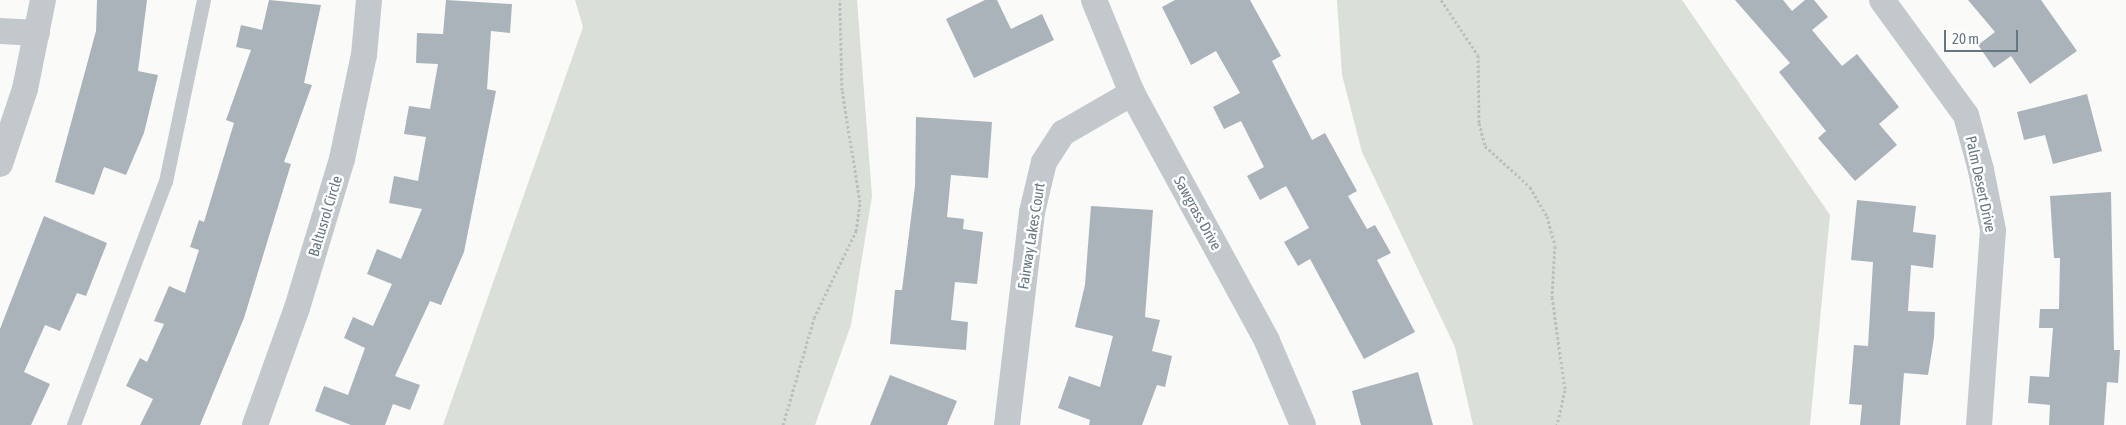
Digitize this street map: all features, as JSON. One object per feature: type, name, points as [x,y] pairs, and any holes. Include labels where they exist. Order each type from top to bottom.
[{"type":"street","points":[[0,164],[25,89],[43,0]]},
{"type":"street","name":"Baltusrol Circle","points":[[255,425],[340,168],[359,83],[369,0]]},
{"type":"street","name":"Sawgrass Drive","points":[[1094,0],[1132,93],[1268,341],[1303,425]]},
{"type":"street","name":"Palm Desert Drive","points":[[1882,0],[1966,115],[1981,170],[1994,230],[1980,425]]},
{"type":"street","points":[[0,31],[37,33]]},
{"type":"street","name":"Fairway Lakes Court","points":[[1007,425],[1032,212],[1044,162],[1063,133],[1132,93]]},
{"type":"lane","points":[[74,425],[166,182],[204,0]]},
{"type":"path","points":[[783,425],[814,318],[856,231],[860,202],[842,90],[840,0]]},
{"type":"path","points":[[1441,0],[1478,56],[1479,124],[1484,146],[1530,187],[1547,216],[1555,246],[1552,297],[1566,390],[1557,425]]},
{"type":"shaded area","points":[[575,0],[857,0],[872,196],[851,325],[815,425],[443,425],[583,27]]},
{"type":"shaded area","points":[[1337,0],[1682,0],[1830,215],[1810,425],[1473,425],[1455,347],[1362,152],[1342,75]]},
{"type":"building","points":[[97,0],[147,0],[138,71],[158,75],[144,133],[126,175],[104,167],[94,195],[55,182],[96,31]]},
{"type":"building","points":[[269,0],[321,5],[304,83],[312,85],[284,162],[291,164],[244,318],[200,425],[140,425],[153,399],[126,386],[140,358],[147,362],[164,324],[154,321],[169,286],[185,293],[199,250],[190,247],[199,220],[204,222],[234,123],[226,120],[251,50],[236,47],[241,25],[262,30]]},
{"type":"building","points":[[446,0],[512,4],[510,33],[491,31],[487,89],[496,91],[464,252],[441,305],[430,301],[395,376],[420,385],[410,410],[393,404],[385,425],[351,425],[315,411],[324,386],[348,395],[365,348],[344,338],[353,317],[373,326],[392,284],[367,274],[377,249],[401,259],[422,209],[389,203],[394,176],[418,181],[426,137],[404,134],[409,106],[430,109],[438,64],[416,63],[417,33],[443,34]]},
{"type":"building","points":[[985,0],[997,0],[1011,29],[1042,14],[1054,40],[974,78],[946,19]]},
{"type":"building","points":[[1175,0],[1250,0],[1281,56],[1272,61],[1312,140],[1325,133],[1357,191],[1348,196],[1367,229],[1375,225],[1391,253],[1377,260],[1415,332],[1364,359],[1310,259],[1298,266],[1284,242],[1309,228],[1286,186],[1260,200],[1247,176],[1264,167],[1241,121],[1224,129],[1213,107],[1240,93],[1216,51],[1191,65],[1162,7]]},
{"type":"building","points":[[1735,0],[1783,0],[1792,11],[1805,0],[1814,0],[1828,17],[1812,30],[1842,66],[1857,54],[1899,107],[1879,124],[1897,145],[1855,181],[1818,138],[1826,131],[1779,72],[1790,63]]},
{"type":"building","points":[[1968,0],[2041,0],[2077,51],[2030,84],[2011,56],[1994,68],[1978,45],[1995,32]]},
{"type":"building","points":[[2087,94],[2102,151],[2053,164],[2045,135],[2024,140],[2017,112]]},
{"type":"building","points":[[916,117],[992,122],[988,178],[951,175],[947,217],[964,219],[963,229],[983,232],[977,284],[955,282],[951,320],[968,322],[966,350],[890,344],[895,290],[902,290],[915,186]]},
{"type":"building","points":[[2111,192],[2114,350],[2120,350],[2118,383],[2107,382],[2104,425],[2049,425],[2050,405],[2028,403],[2030,376],[2049,377],[2053,328],[2039,328],[2040,309],[2059,309],[2060,258],[2054,258],[2050,196]]},
{"type":"building","points":[[1857,200],[1916,206],[1913,232],[1936,235],[1933,268],[1911,265],[1908,311],[1935,312],[1934,338],[1928,375],[1904,373],[1900,425],[1860,425],[1862,405],[1849,404],[1854,345],[1868,346],[1873,262],[1851,260]]},
{"type":"building","points":[[1091,206],[1153,210],[1145,317],[1160,320],[1152,351],[1172,356],[1165,387],[1157,385],[1142,425],[1089,425],[1090,420],[1058,408],[1069,376],[1100,387],[1113,336],[1075,327],[1085,285]]},
{"type":"building","points":[[44,216],[107,243],[86,296],[77,293],[60,331],[45,325],[24,372],[50,384],[31,425],[0,425],[0,329]]},
{"type":"building","points":[[1418,372],[1433,425],[1361,425],[1352,391]]},
{"type":"building","points":[[890,375],[957,401],[947,425],[870,425]]}]
